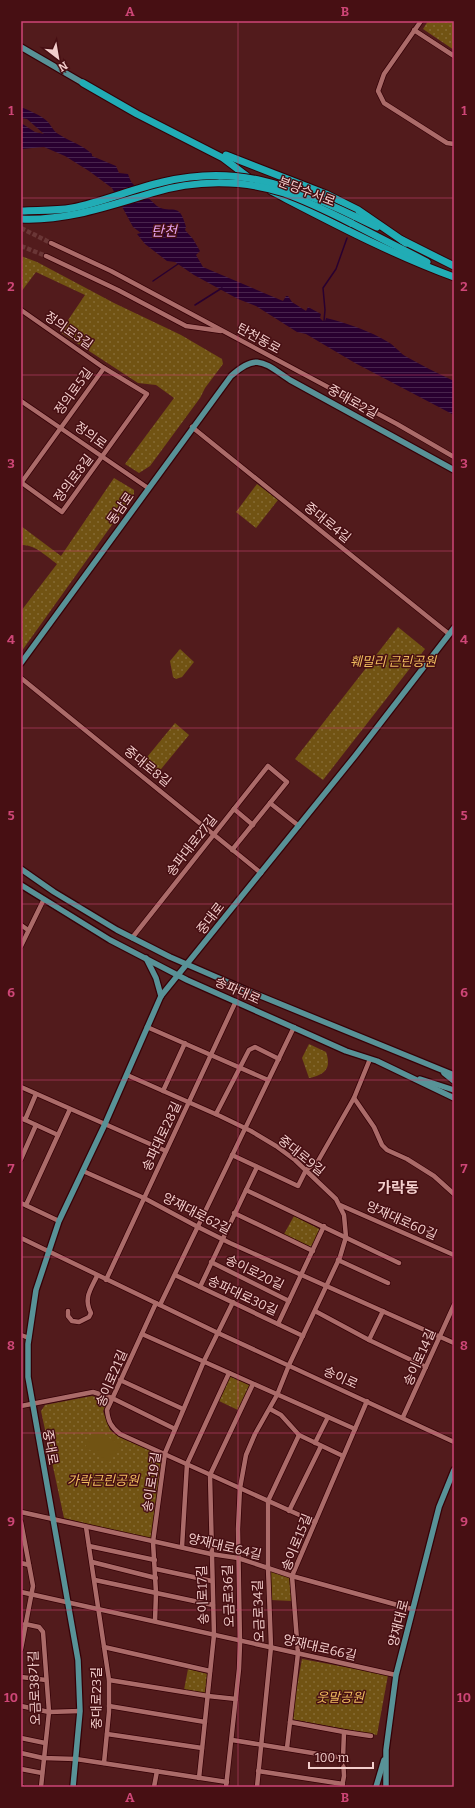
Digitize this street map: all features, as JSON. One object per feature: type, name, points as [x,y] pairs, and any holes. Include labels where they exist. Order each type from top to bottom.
[{"type":"highway","points":[[83,83],[234,159],[299,182],[356,213]]},
{"type":"highway","points":[[83,83],[137,114],[223,158],[253,181],[268,190],[399,255],[454,276]]},
{"type":"highway","name":"분당수서로","points":[[21,210],[72,208],[174,180],[218,175],[238,176],[269,182],[356,213],[406,242],[454,266]]},
{"type":"highway","name":"분당수서로","points":[[21,219],[44,220],[68,216],[177,187],[222,183],[247,185],[284,193],[314,205],[454,276]]},
{"type":"main road","points":[[21,47],[83,83]]},
{"type":"main road","name":"중대로2길","points":[[240,367],[250,362],[262,363],[454,470]]},
{"type":"main road","name":"동남로","points":[[21,663],[192,427],[231,376],[240,367]]},
{"type":"main road","name":"중대로","points":[[73,1787],[80,1711],[78,1660],[28,1377],[29,1338],[36,1290],[59,1221],[105,1124],[146,1027],[161,996],[299,826],[454,628]]},
{"type":"main road","name":"송파대로","points":[[21,869],[68,901],[132,938],[170,957],[246,990],[454,1075]]},
{"type":"main road","name":"송파대로","points":[[21,885],[110,940],[178,975],[346,1051],[411,1076],[454,1098]]},
{"type":"main road","points":[[146,958],[156,978],[161,996]]},
{"type":"main road","points":[[441,1070],[454,1082]]},
{"type":"main road","points":[[411,1076],[454,1090]]},
{"type":"main road","name":"양재대로","points":[[387,1786],[386,1750],[396,1675],[439,1507],[454,1470]]},
{"type":"main road","points":[[376,1787],[386,1750]]},
{"type":"street","points":[[421,21],[381,80],[378,91],[381,99],[449,144],[454,144]]},
{"type":"street","points":[[414,30],[454,56]]},
{"type":"street","name":"탄천동로","points":[[51,243],[111,271],[397,424],[454,457]]},
{"type":"street","points":[[46,256],[118,290],[156,312],[186,326],[225,332]]},
{"type":"street","name":"정의로3길","points":[[21,310],[104,368],[147,394],[102,457]]},
{"type":"street","name":"정의로5길","points":[[21,483],[104,368]]},
{"type":"street","name":"정의로","points":[[21,401],[148,488]]},
{"type":"street","name":"중대로4길","points":[[192,427],[449,634]]},
{"type":"street","name":"정의로8길","points":[[21,483],[62,512],[102,457]]},
{"type":"street","name":"중대로8길","points":[[21,678],[261,873]]},
{"type":"street","name":"송파대로27길","points":[[132,938],[268,766],[288,782],[270,803]]},
{"type":"street","points":[[232,850],[270,803],[299,826]]},
{"type":"street","points":[[234,809],[252,825]]},
{"type":"street","points":[[21,946],[44,899]]},
{"type":"street","points":[[21,925],[28,930]]},
{"type":"street","name":"송파대로28길","points":[[106,1280],[236,1001]]},
{"type":"street","points":[[146,1027],[268,1080]]},
{"type":"street","points":[[158,1304],[175,1275],[294,1027]]},
{"type":"street","points":[[163,1090],[185,1043]]},
{"type":"street","points":[[216,1114],[249,1050],[255,1047],[279,1059]]},
{"type":"street","points":[[232,1155],[298,1186],[306,1170],[318,1161],[346,1109],[354,1098],[370,1059]]},
{"type":"street","name":"중대로9길","points":[[127,1074],[245,1128],[276,1146],[306,1170],[336,1199],[340,1205],[344,1215],[346,1237],[327,1285],[289,1365]]},
{"type":"street","points":[[21,1087],[166,1151]]},
{"type":"street","points":[[36,1094],[23,1119],[58,1135]]},
{"type":"street","points":[[354,1098],[374,1127],[382,1145],[387,1150],[407,1158],[434,1176],[454,1194]]},
{"type":"street","points":[[59,1221],[23,1204],[70,1109]]},
{"type":"street","points":[[21,1159],[36,1125]]},
{"type":"street","name":"송이로20길","points":[[200,1286],[257,1167]]},
{"type":"street","name":"양재대로62길","points":[[83,1171],[144,1198],[222,1239],[454,1343]]},
{"type":"street","points":[[246,1190],[399,1263]]},
{"type":"street","name":"양재대로60길","points":[[340,1205],[454,1256]]},
{"type":"street","points":[[234,1213],[313,1251]]},
{"type":"street","points":[[278,1324],[324,1226]]},
{"type":"street","name":"송이로","points":[[21,1238],[97,1276],[454,1442]]},
{"type":"street","points":[[338,1260],[388,1283]]},
{"type":"street","name":"송이로20길","points":[[211,1262],[289,1301]]},
{"type":"street","name":"송파대로30길","points":[[175,1275],[303,1336]]},
{"type":"street","points":[[68,1311],[68,1316],[72,1322],[79,1322],[89,1317],[91,1313],[87,1305],[88,1295],[97,1276]]},
{"type":"street","points":[[218,1333],[233,1302]]},
{"type":"street","name":"송이로21길","points":[[158,1304],[106,1410],[112,1428],[120,1434],[315,1522]]},
{"type":"street","name":"송이로14길","points":[[403,1417],[454,1305]]},
{"type":"street","points":[[314,1311],[369,1340],[426,1367]]},
{"type":"street","points":[[369,1340],[383,1311]]},
{"type":"street","name":"송이로19길","points":[[155,1621],[156,1569],[154,1542],[165,1453],[183,1409],[218,1333]]},
{"type":"street","points":[[142,1334],[355,1429]]},
{"type":"street","points":[[21,1335],[29,1338]]},
{"type":"street","name":"오금로36길","points":[[227,1784],[236,1699],[240,1641],[238,1558],[240,1488],[246,1454],[255,1434],[277,1395],[289,1365]]},
{"type":"street","points":[[182,1547],[187,1464],[229,1374]]},
{"type":"street","points":[[120,1380],[183,1409]]},
{"type":"street","name":"송이로17길","points":[[199,1778],[214,1635],[210,1475],[253,1384]]},
{"type":"street","points":[[21,1406],[93,1392],[112,1398],[175,1429]]},
{"type":"street","name":"송이로15길","points":[[286,1748],[298,1653],[292,1576],[367,1401]]},
{"type":"street","points":[[270,1409],[281,1415],[299,1435],[343,1456]]},
{"type":"street","points":[[315,1443],[328,1417]]},
{"type":"street","name":"오금로34길","points":[[256,1787],[271,1647],[268,1568],[268,1501],[299,1435]]},
{"type":"street","points":[[289,1510],[321,1446]]},
{"type":"street","name":"양재대로64길","points":[[21,1512],[154,1542],[238,1558],[292,1576],[412,1609]]},
{"type":"street","points":[[21,1522],[33,1586],[21,1649]]},
{"type":"street","points":[[86,1526],[99,1609]]},
{"type":"street","points":[[89,1546],[155,1560]]},
{"type":"street","points":[[92,1562],[156,1578]]},
{"type":"street","points":[[21,1563],[29,1565]]},
{"type":"street","points":[[156,1569],[212,1581]]},
{"type":"street","points":[[94,1580],[213,1605]]},
{"type":"street","name":"양재대로66길","points":[[21,1592],[396,1675]]},
{"type":"street","name":"중대로23길","points":[[99,1609],[109,1680],[109,1706],[104,1763]]},
{"type":"street","name":"오금로38가길","points":[[25,1624],[39,1627],[43,1632],[49,1712],[40,1787]]},
{"type":"street","points":[[104,1647],[210,1671]]},
{"type":"street","points":[[21,1677],[46,1680]]},
{"type":"street","points":[[109,1680],[236,1699]]},
{"type":"street","points":[[21,1706],[49,1712],[80,1711]]},
{"type":"street","points":[[109,1706],[205,1722]]},
{"type":"street","points":[[290,1722],[371,1736]]},
{"type":"street","points":[[258,1771],[343,1785],[344,1732]]},
{"type":"street","points":[[107,1734],[202,1748]]},
{"type":"street","points":[[21,1738],[45,1743]]},
{"type":"street","points":[[232,1740],[343,1758]]},
{"type":"street","points":[[21,1753],[43,1758],[76,1759],[104,1763],[199,1778],[227,1784]]},
{"type":"street","points":[[21,1769],[42,1773]]},
{"type":"street","points":[[154,1787],[157,1771]]},
{"type":"green space","points":[[428,21],[454,21],[454,50],[423,29]]},
{"type":"green space","points":[[21,256],[37,262],[114,303],[181,335],[222,359],[223,364],[205,388],[200,398],[150,466],[139,473],[125,464],[174,398],[156,385],[138,383],[60,332],[85,295],[36,272],[21,292]]},
{"type":"green space","points":[[114,478],[134,490],[134,494],[21,652],[21,611],[57,564],[36,548],[21,545],[21,526],[61,556]]},
{"type":"green space","points":[[257,484],[278,500],[256,528],[236,512]]},
{"type":"green space","name":"훼밀리 근린공원","points":[[398,627],[425,649],[323,780],[295,759]]},
{"type":"green space","points":[[180,649],[194,662],[182,677],[176,679],[173,677],[170,661]]},
{"type":"green space","points":[[175,723],[189,735],[157,774],[143,762]]},
{"type":"green space","points":[[309,1044],[326,1052],[328,1063],[323,1073],[309,1078],[302,1058]]},
{"type":"green space","points":[[294,1216],[321,1230],[312,1249],[283,1236]]},
{"type":"green space","points":[[230,1376],[251,1385],[240,1411],[219,1401]]},
{"type":"green space","name":"가락근린공원","points":[[92,1396],[108,1401],[103,1411],[110,1430],[119,1437],[163,1456],[152,1540],[64,1518],[41,1411],[45,1405]]},
{"type":"green space","points":[[96,1430],[121,1445],[110,1462],[85,1447]]},
{"type":"green space","points":[[139,1490],[153,1492],[150,1514],[135,1512]]},
{"type":"green space","points":[[271,1571],[290,1578],[292,1601],[271,1600]]},
{"type":"green space","name":"웃말공원","points":[[302,1659],[388,1675],[377,1735],[291,1719]]},
{"type":"green space","points":[[188,1669],[208,1674],[206,1694],[184,1690]]},
{"type":"water","name":"탄천","points":[[21,107],[42,117],[58,134],[85,148],[92,154],[92,156],[116,166],[119,173],[128,174],[132,183],[157,206],[178,211],[181,214],[186,227],[185,230],[193,239],[200,251],[196,255],[203,267],[283,301],[286,296],[288,296],[292,302],[306,311],[308,307],[321,314],[320,318],[323,321],[325,321],[326,318],[334,320],[374,334],[405,356],[454,381],[454,415],[355,363],[306,334],[297,332],[256,306],[238,299],[194,275],[175,262],[167,261],[145,244],[137,234],[141,233],[133,227],[112,188],[65,156],[44,147],[21,149],[21,123],[35,132],[44,134],[27,119],[21,118]]},
{"type":"waterway","points":[[324,321],[325,310],[323,288],[336,269],[347,238]]},
{"type":"waterway","points":[[153,281],[178,264]]},
{"type":"waterway","points":[[195,305],[222,288]]},
{"type":"tunnel","points":[[21,228],[51,243]]},
{"type":"tunnel","points":[[21,246],[46,256]]},
{"type":"district","name":"가락동","points":[[398,1188]]}]
